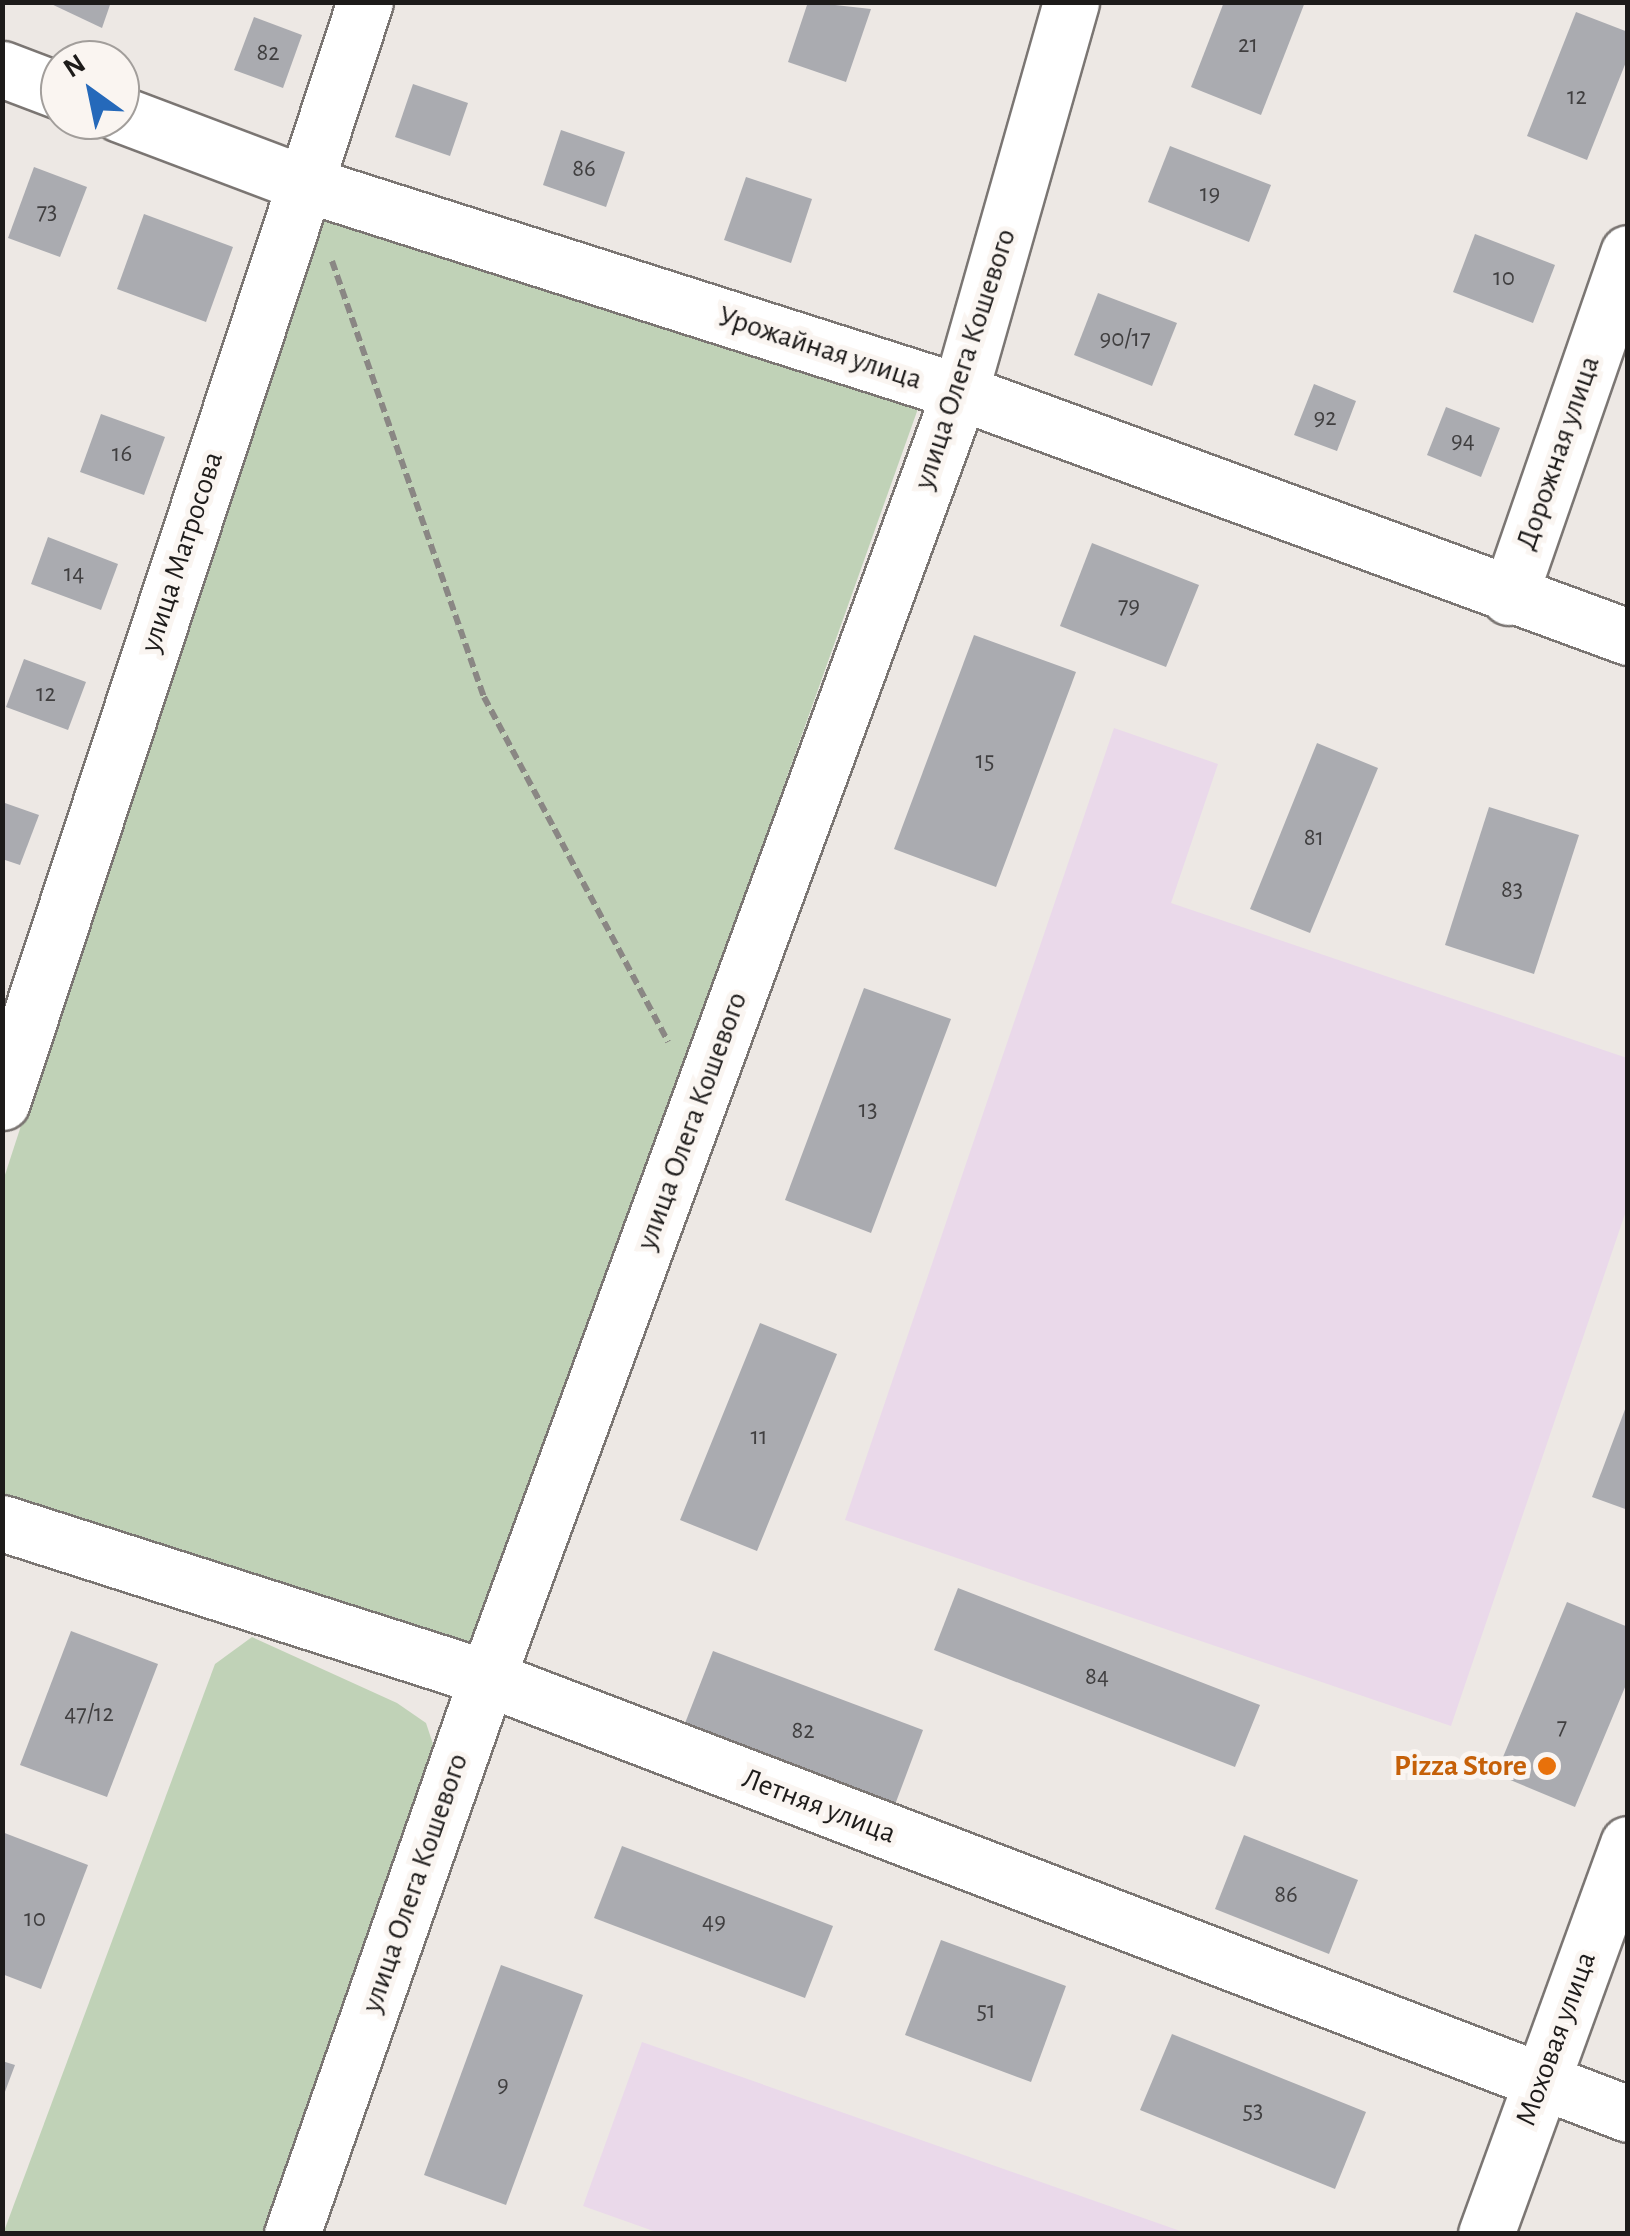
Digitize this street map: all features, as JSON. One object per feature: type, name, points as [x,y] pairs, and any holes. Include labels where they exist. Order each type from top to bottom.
[{"type":"street","name":"улица Матросова","points":[[2,1102],[302,183],[365,2]]},
{"type":"street","name":"улица Олега Кошевого","points":[[292,2234],[487,1678],[960,392],[1071,2]]},
{"type":"street","points":[[2,69],[40,83]]},
{"type":"street","name":"Урожайная улица","points":[[140,122],[302,183],[960,392],[1628,638]]},
{"type":"street","name":"Дорожная улица","points":[[1509,597],[1628,253]]},
{"type":"street","name":"Летняя улица","points":[[2,1522],[487,1678],[1628,2114]]},
{"type":"street","name":"Моховая улица","points":[[1486,2234],[1628,1844]]},
{"type":"path","points":[[330,256],[484,697],[699,1100]]},
{"type":"shaded area","points":[[1114,728],[1218,764],[1171,903],[1627,1058],[1627,1208],[1451,1726],[845,1520]]},
{"type":"shaded area","points":[[642,2042],[1186,2233],[659,2233],[583,2206]]},
{"type":"green space","points":[[318,214],[920,403],[473,1659],[3,1494],[3,1181]]},
{"type":"green space","points":[[252,1637],[397,1703],[426,1723],[433,1744],[274,2233],[3,2234],[215,1664]]},
{"type":"building","points":[[47,2],[111,2],[102,28]]},
{"type":"building","points":[[808,2],[871,9],[846,82],[788,62]]},
{"type":"building","points":[[1224,2],[1305,2],[1261,115],[1191,87]]},
{"type":"building","points":[[1576,12],[1628,32],[1628,57],[1587,160],[1527,136]]},
{"type":"building","points":[[254,17],[302,35],[283,88],[234,70]]},
{"type":"building","points":[[413,84],[468,103],[450,156],[395,137]]},
{"type":"building","points":[[561,130],[625,152],[606,207],[543,185]]},
{"type":"building","points":[[1170,146],[1271,185],[1249,242],[1148,202]]},
{"type":"building","points":[[34,167],[87,187],[60,257],[8,238]]},
{"type":"building","points":[[746,177],[812,199],[791,263],[724,240]]},
{"type":"building","points":[[144,214],[233,247],[206,322],[117,289]]},
{"type":"building","points":[[1475,234],[1555,265],[1533,323],[1453,292]]},
{"type":"building","points":[[1098,293],[1177,323],[1152,386],[1074,355]]},
{"type":"building","points":[[1314,384],[1356,401],[1337,451],[1294,435]]},
{"type":"building","points":[[1446,407],[1500,428],[1481,477],[1427,455]]},
{"type":"building","points":[[101,414],[165,437],[144,495],[80,472]]},
{"type":"building","points":[[48,537],[118,564],[101,610],[31,584]]},
{"type":"building","points":[[1092,543],[1199,585],[1166,667],[1060,626]]},
{"type":"building","points":[[974,635],[1076,672],[996,887],[894,849]]},
{"type":"building","points":[[24,659],[86,682],[68,730],[6,707]]},
{"type":"building","points":[[1317,743],[1378,768],[1310,933],[1250,909]]},
{"type":"building","points":[[2,802],[39,815],[20,865],[2,859]]},
{"type":"building","points":[[1489,807],[1579,835],[1534,974],[1445,945]]},
{"type":"building","points":[[864,988],[951,1019],[871,1233],[785,1200]]},
{"type":"building","points":[[760,1323],[837,1354],[757,1551],[680,1520]]},
{"type":"building","points":[[1628,1404],[1628,1510],[1592,1497]]},
{"type":"building","points":[[958,1588],[1260,1705],[1235,1767],[934,1650]]},
{"type":"building","points":[[1567,1602],[1628,1627],[1628,1680],[1575,1807],[1496,1774]]},
{"type":"building","points":[[71,1631],[158,1664],[107,1797],[20,1765]]},
{"type":"building","points":[[713,1651],[923,1730],[893,1810],[682,1731]]},
{"type":"building","points":[[2,1832],[88,1865],[41,1989],[2,1974]]},
{"type":"building","points":[[1244,1835],[1358,1880],[1329,1954],[1215,1909]]},
{"type":"building","points":[[622,1846],[833,1926],[805,1998],[594,1918]]},
{"type":"building","points":[[941,1940],[1066,1986],[1031,2082],[905,2035]]},
{"type":"building","points":[[501,1965],[583,1995],[506,2205],[424,2175]]},
{"type":"building","points":[[1172,2034],[1366,2112],[1335,2189],[1140,2110]]},
{"type":"building","points":[[2,2061],[15,2065],[3,2097],[2,2097]]},
{"type":"place","name":"Pizza Store","points":[[1547,1766]]}]
